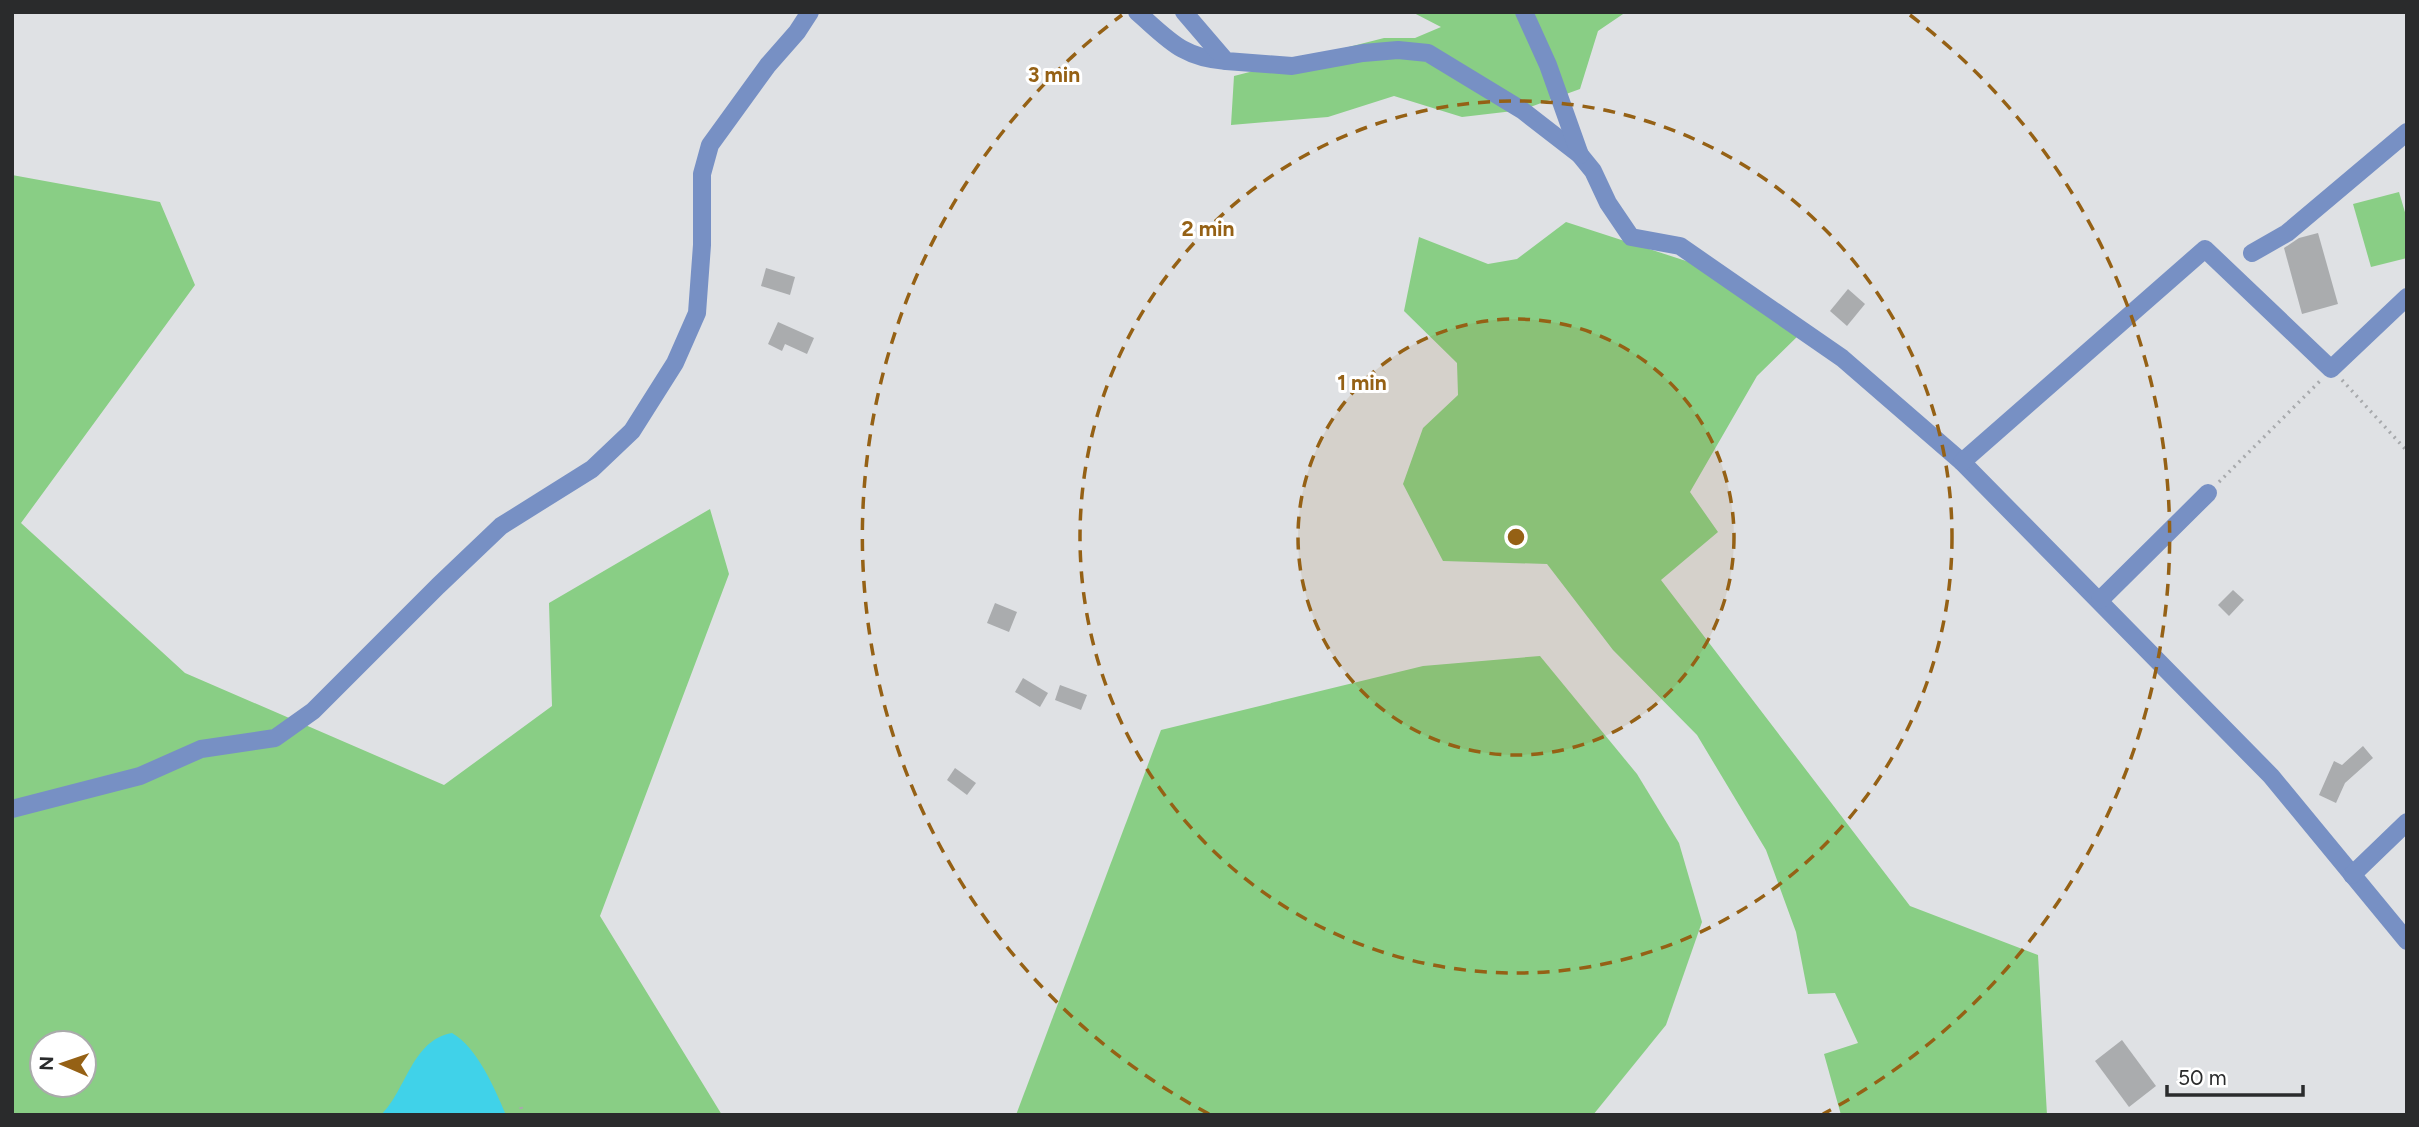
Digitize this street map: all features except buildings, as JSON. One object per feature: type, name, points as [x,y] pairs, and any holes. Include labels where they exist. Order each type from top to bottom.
[{"type":"street","points":[[12,809],[140,776],[201,750],[275,738],[313,711],[501,526],[592,469],[632,431],[675,363],[697,313],[702,245],[702,174],[710,145],[810,12]]},
{"type":"street","points":[[1137,12],[1182,51],[1205,59],[1292,66],[1363,53],[1398,50],[1428,53],[1522,110],[1580,155],[1593,171],[1608,203],[1631,237],[1680,246],[1842,358],[1962,462],[2271,776],[2407,941]]},
{"type":"street","points":[[1184,12],[1226,61]]},
{"type":"street","points":[[1524,12],[1548,65],[1580,155]]},
{"type":"street","points":[[2252,253],[2287,233],[2407,132]]},
{"type":"street","points":[[1962,462],[2205,249],[2331,369],[2407,297]]},
{"type":"street","points":[[2100,600],[2208,493]]},
{"type":"street","points":[[2352,875],[2407,822]]},
{"type":"path","points":[[2208,493],[2331,369],[2407,451]]},
{"type":"path","points":[[520,1107],[522,1115]]},
{"type":"green space","points":[[1412,12],[1626,12],[1598,31],[1580,89],[1522,110],[1462,117],[1394,96],[1328,117],[1231,125],[1234,76],[1384,38],[1415,38],[1441,27]]},
{"type":"green space","points":[[12,175],[160,202],[195,285],[21,523],[185,673],[444,785],[552,706],[549,603],[710,509],[729,574],[600,916],[722,1115],[12,1115]]},
{"type":"green space","points":[[2399,192],[2407,219],[2407,258],[2371,267],[2353,204]]},
{"type":"green space","points":[[1566,222],[1717,271],[1803,331],[1757,376],[1690,492],[1718,532],[1661,580],[1910,906],[2038,955],[2047,1115],[1841,1115],[1824,1054],[1858,1043],[1835,993],[1808,994],[1796,932],[1766,850],[1697,735],[1613,650],[1547,564],[1443,561],[1403,484],[1423,428],[1458,395],[1457,363],[1404,311],[1419,237],[1488,264],[1517,259]]},
{"type":"green space","points":[[1540,656],[1637,774],[1679,843],[1702,922],[1666,1025],[1593,1115],[1016,1115],[1161,730],[1423,666]]},
{"type":"water","points":[[452,1033],[461,1039],[477,1058],[506,1115],[381,1115],[419,1055],[439,1037]]}]
